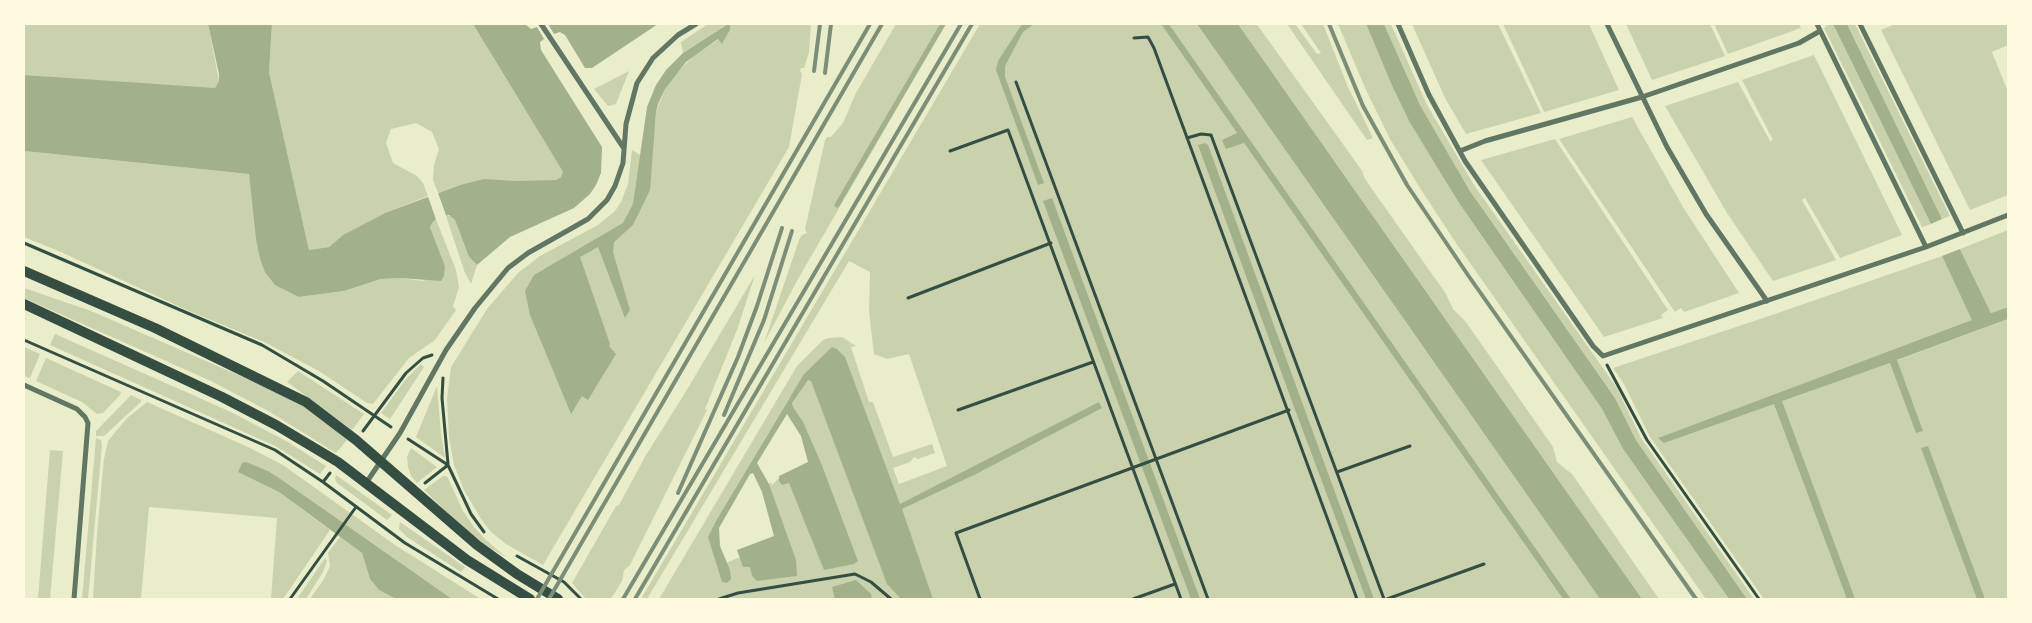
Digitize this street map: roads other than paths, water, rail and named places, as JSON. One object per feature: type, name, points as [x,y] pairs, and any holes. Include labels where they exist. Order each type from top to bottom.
[{"type":"main road","points":[[24,271],[155,328],[306,402],[382,461],[477,545],[517,574],[558,599]]},
{"type":"main road","points":[[24,304],[222,397],[338,462],[467,560],[530,599]]},
{"type":"street","points":[[541,24],[624,147]]},
{"type":"street","points":[[366,484],[400,433],[446,350],[475,308],[508,268],[528,253],[588,219],[607,200],[623,163],[626,124],[637,83],[653,58],[678,35],[696,24]]},
{"type":"street","points":[[1398,24],[1430,95],[1460,151],[1515,235],[1593,346],[1603,356],[1926,247],[2008,215]]},
{"type":"street","points":[[1607,24],[1667,147],[1706,214],[1767,301]]},
{"type":"street","points":[[1817,24],[1926,247]]},
{"type":"street","points":[[1860,24],[1963,233]]},
{"type":"street","points":[[1460,151],[1485,141],[1642,97],[1799,43],[1820,31]]},
{"type":"street","points":[[24,385],[77,409],[85,417],[88,424],[74,599]]},
{"type":"waterway","points":[[837,205],[943,24]]},
{"type":"railway","points":[[814,71],[820,24]]},
{"type":"railway","points":[[825,73],[831,24]]},
{"type":"railway","points":[[537,599],[870,24]]},
{"type":"railway","points":[[549,599],[882,24]]},
{"type":"railway","points":[[623,599],[961,24]]},
{"type":"railway","points":[[635,599],[972,24]]},
{"type":"railway","points":[[1329,24],[1363,106],[1407,185],[1470,278],[1696,599]]},
{"type":"railway","points":[[678,493],[738,357],[757,306],[782,228]]},
{"type":"railway","points":[[724,415],[764,320],[792,231]]}]
